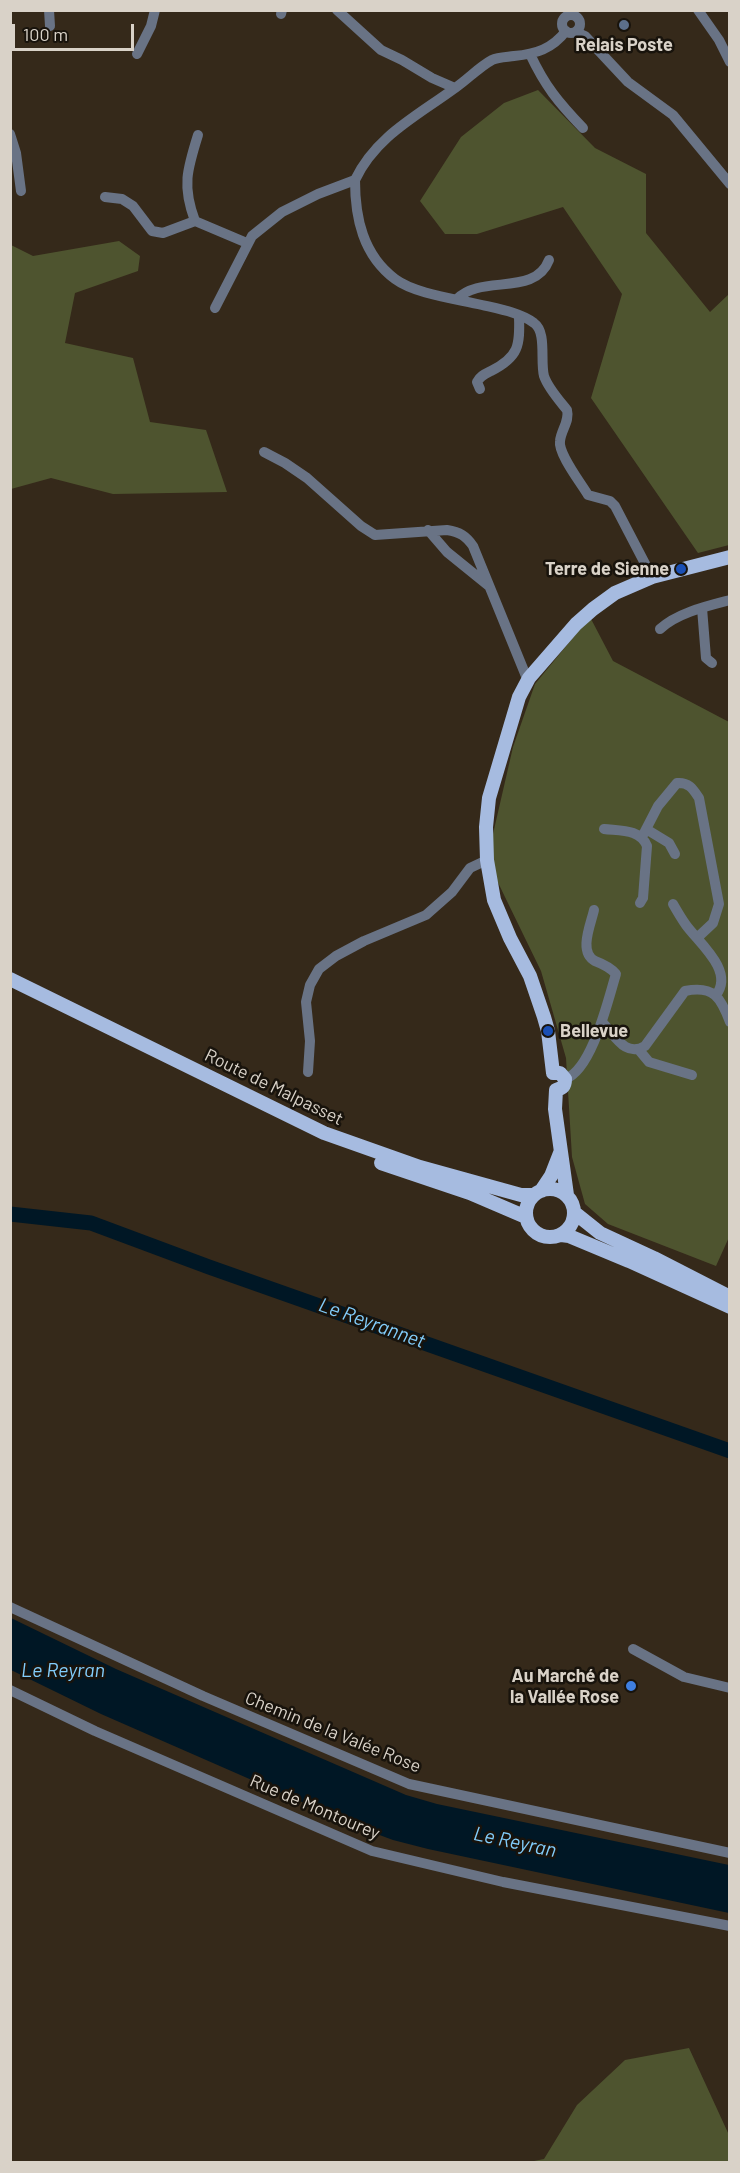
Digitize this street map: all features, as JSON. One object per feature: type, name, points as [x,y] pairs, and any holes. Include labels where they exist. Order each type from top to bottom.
[{"type":"main road","points":[[561,1235],[573,1223],[574,1213],[567,1195],[555,1109],[558,1081],[544,1017],[530,976],[510,939],[494,900],[487,860],[486,827],[489,798],[519,697],[530,678],[576,624],[615,593],[652,577],[729,557]]},
{"type":"main road","name":"Route de Malpasset","points":[[10,979],[324,1132],[420,1167],[521,1195],[537,1193]]},
{"type":"main road","name":"Route de Malpasset","points":[[10,987],[323,1141],[418,1177],[470,1193],[526,1217]]},
{"type":"main road","points":[[561,1148],[551,1176],[526,1209],[526,1217],[534,1232],[548,1238],[569,1236],[621,1257],[729,1307]]},
{"type":"main road","points":[[537,1193],[550,1189],[559,1190],[567,1195]]},
{"type":"main road","points":[[574,1213],[600,1233],[729,1297]]},
{"type":"street","points":[[49,10],[50,26]]},
{"type":"street","points":[[137,54],[151,26],[155,10]]},
{"type":"street","points":[[337,10],[381,50],[455,88]]},
{"type":"street","points":[[555,10],[565,18]]},
{"type":"street","points":[[698,10],[719,40],[729,62]]},
{"type":"street","points":[[565,18],[580,14],[580,25],[542,51],[492,59],[455,88],[400,125],[378,145],[355,180],[357,216],[360,232],[375,258],[395,279],[410,286],[502,310],[534,322],[540,329],[544,377],[569,416],[560,442],[562,454],[588,495],[610,501],[615,506],[652,577]]},
{"type":"street","points":[[565,18],[563,25],[571,32],[585,36],[628,82],[674,115],[729,184]]},
{"type":"street","points":[[530,54],[555,99],[583,128]]},
{"type":"street","points":[[432,78],[440,98]]},
{"type":"street","points":[[10,134],[16,153],[21,191]]},
{"type":"street","points":[[195,221],[189,203],[187,177],[198,135]]},
{"type":"street","points":[[215,308],[252,236],[282,212],[318,194],[355,180]]},
{"type":"street","points":[[105,197],[122,199],[133,206],[152,231],[163,233],[195,221],[247,243]]},
{"type":"street","points":[[457,299],[470,290],[540,276],[549,260]]},
{"type":"street","points":[[480,389],[477,382],[480,377],[504,364],[515,353],[520,340],[519,317]]},
{"type":"street","points":[[264,453],[285,463],[307,478],[361,526],[375,535],[447,530],[467,537],[490,586],[526,676],[530,678]]},
{"type":"street","points":[[428,530],[447,552],[490,586]]},
{"type":"street","points":[[660,629],[669,620],[729,600]]},
{"type":"street","points":[[702,608],[706,658],[712,663]]},
{"type":"street","points":[[640,903],[643,898],[648,846],[644,833],[658,806],[677,783],[691,786],[699,798],[719,904],[713,923],[697,938]]},
{"type":"street","points":[[604,829],[644,833],[669,843],[675,854]]},
{"type":"street","points":[[308,1072],[310,1024],[306,1002],[310,985],[319,969],[336,956],[364,941],[426,915],[452,892],[470,868],[487,860]]},
{"type":"street","points":[[673,904],[686,925],[710,952],[721,974],[720,990],[716,995]]},
{"type":"street","points":[[558,1081],[572,1076],[582,1067],[602,1022],[616,974],[612,969],[591,959],[587,954],[587,941],[594,910]]},
{"type":"street","points":[[602,1022],[626,1049],[639,1050],[645,1046],[685,991],[693,990],[708,991],[716,995],[723,1002],[729,1022]]},
{"type":"street","points":[[639,1050],[650,1062],[692,1075]]},
{"type":"street","name":"Chemin de la Valée Rose","points":[[10,1606],[203,1696],[409,1784],[729,1854]]},
{"type":"street","points":[[633,1649],[684,1677],[729,1688]]},
{"type":"street","name":"Rue de Montourey","points":[[10,1690],[96,1731],[372,1851],[503,1882],[729,1926]]},
{"type":"green space","points":[[538,90],[595,148],[646,174],[646,233],[710,312],[729,294],[729,545],[698,553],[591,398],[622,294],[563,207],[477,234],[445,234],[420,201],[461,137],[504,103]]},
{"type":"green space","points":[[119,241],[140,256],[138,271],[75,293],[65,343],[133,358],[150,422],[206,430],[227,492],[113,494],[51,478],[11,489],[11,245],[33,256]]},
{"type":"green space","points":[[590,617],[613,661],[729,722],[730,1235],[716,1266],[608,1224],[585,1204],[572,1157],[566,1058],[541,971],[487,860],[513,747],[535,684]]},
{"type":"green space","points":[[689,2048],[729,2135],[729,2162],[529,2162],[544,2159],[577,2105],[625,2060]]},
{"type":"water","name":"Le Reyran","points":[[11,1618],[116,1669],[406,1795],[437,1804],[729,1865],[729,1913],[428,1849],[366,1830],[101,1714],[11,1670]]},
{"type":"waterway","name":"Le Reyrannet","points":[[10,1214],[91,1223],[730,1451]]},
{"type":"place","name":"Relais Poste","points":[[624,25]]},
{"type":"place","name":"Terre de Sienne","points":[[681,569]]},
{"type":"place","name":"Bellevue","points":[[548,1031]]},
{"type":"place","name":"Au Marché de la Vallée Rose","points":[[631,1686]]}]
